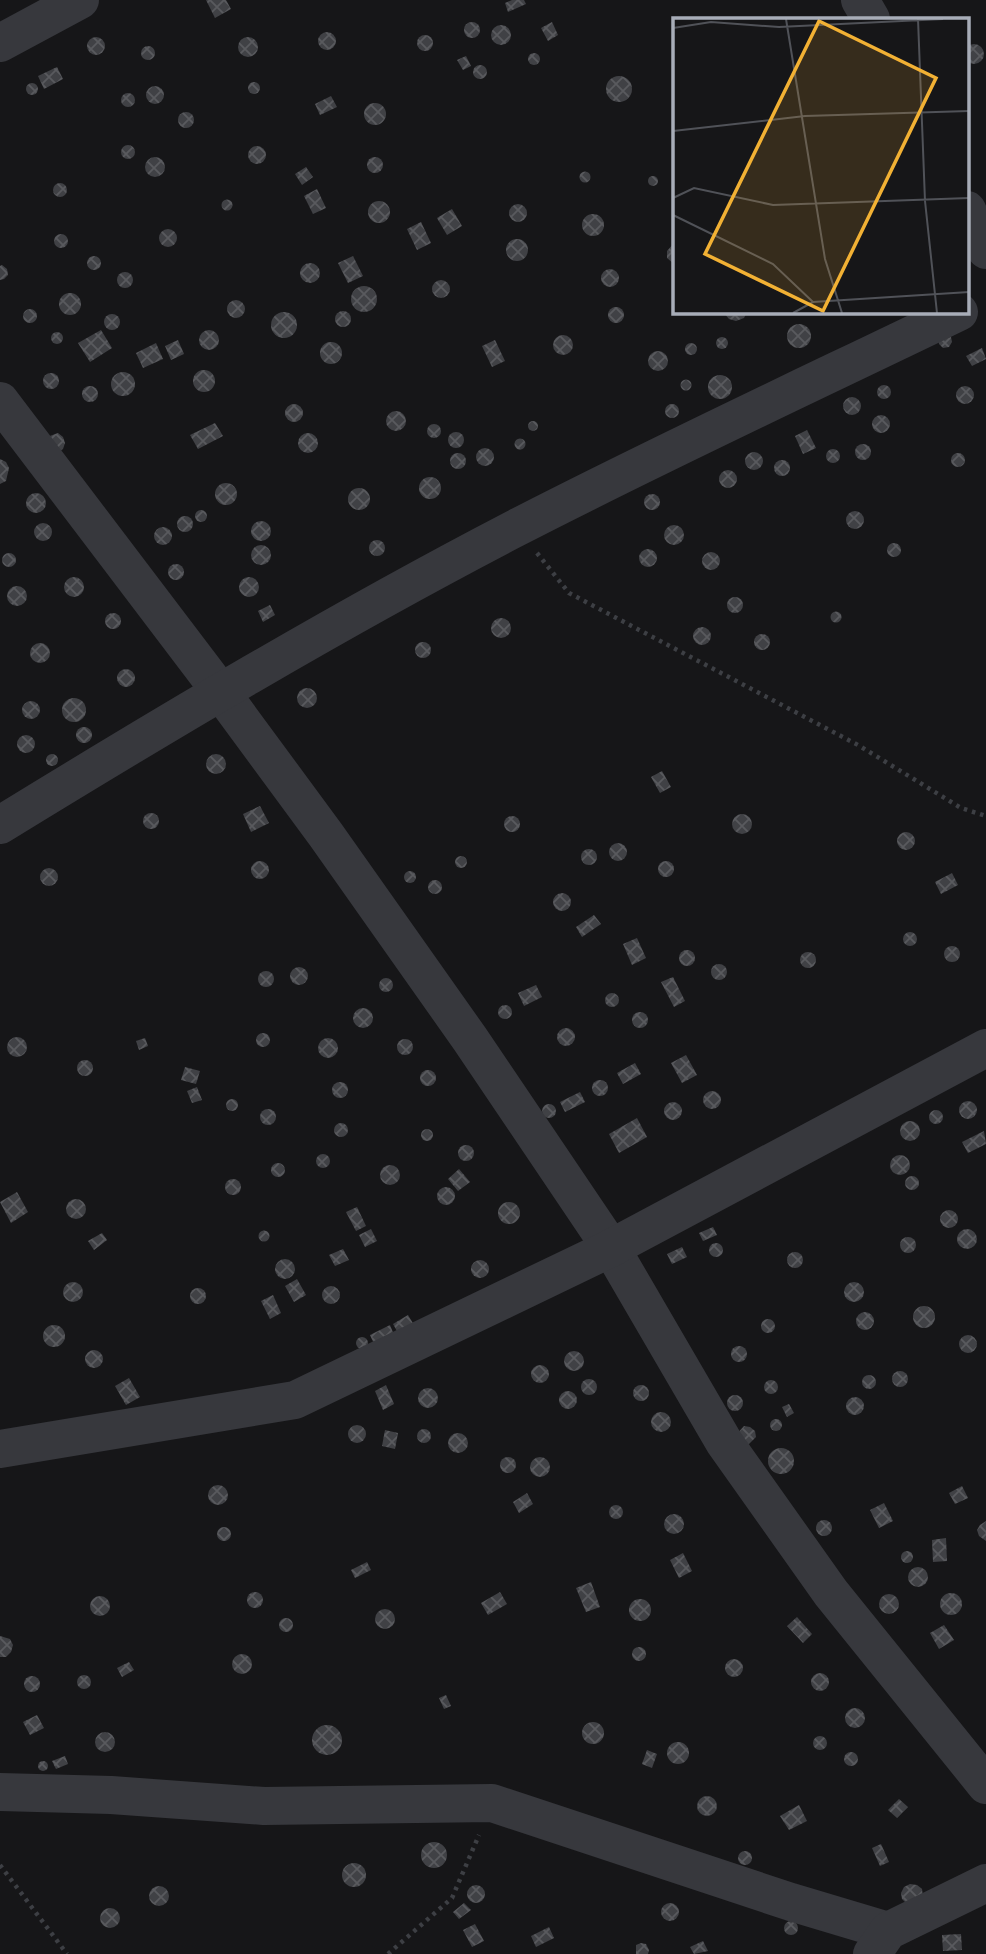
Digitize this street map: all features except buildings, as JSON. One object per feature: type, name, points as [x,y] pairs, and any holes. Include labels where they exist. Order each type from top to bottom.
[{"type":"street","points":[[0,43],[80,0]]},
{"type":"street","points":[[860,0],[870,18]]},
{"type":"street","points":[[968,212],[986,250]]},
{"type":"street","points":[[968,307],[986,298]]},
{"type":"street","points":[[0,825],[220,691],[513,530],[957,313]]},
{"type":"street","points":[[0,401],[220,691],[326,835],[462,1028],[611,1248],[724,1442],[831,1593],[986,1785]]},
{"type":"street","points":[[0,1449],[295,1400],[611,1248],[986,1048]]},
{"type":"street","points":[[0,1792],[111,1795],[264,1806],[492,1803],[791,1902],[880,1942],[986,1883]]},
{"type":"path","points":[[513,530],[535,550],[569,593],[858,745],[961,808],[986,816]]},
{"type":"path","points":[[388,1954],[452,1898],[492,1803]]},
{"type":"path","points":[[0,1865],[67,1954]]}]
